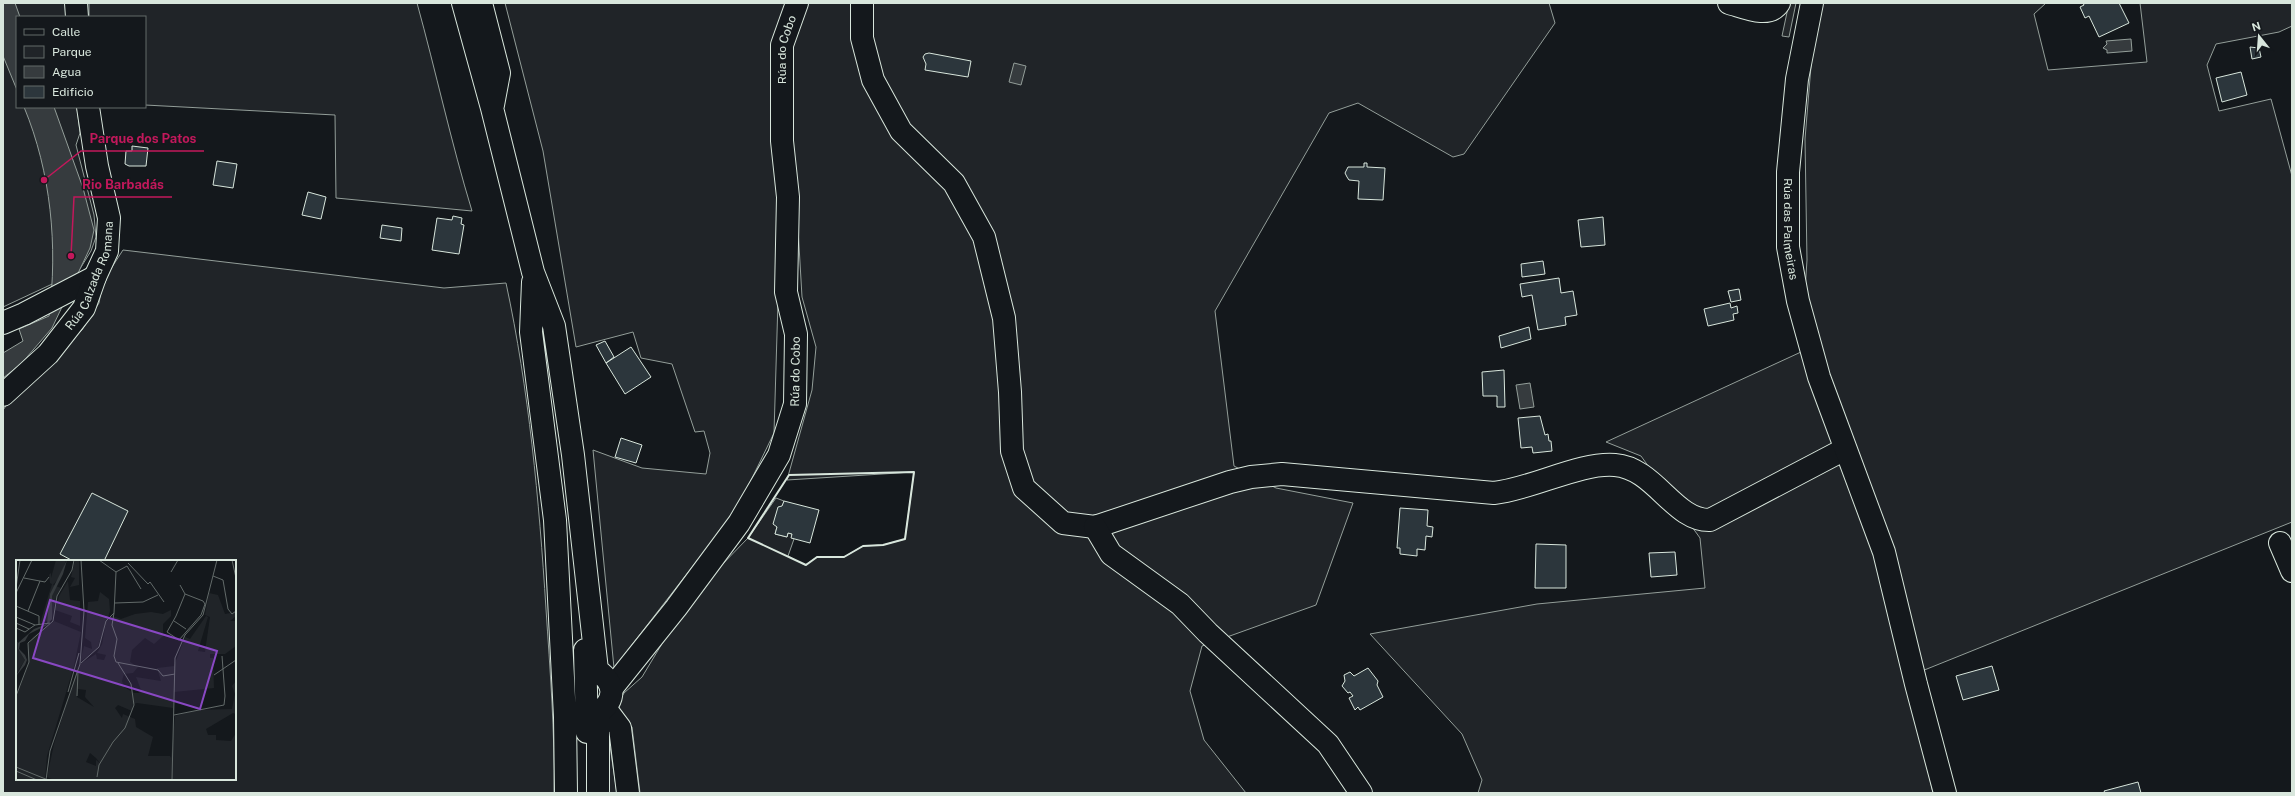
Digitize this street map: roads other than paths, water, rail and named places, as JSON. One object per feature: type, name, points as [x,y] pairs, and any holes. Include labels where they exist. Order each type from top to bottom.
[{"type":"street","points":[[76,3],[77,16]]},
{"type":"street","points":[[462,3],[492,108],[533,272],[554,326],[573,455],[586,586],[597,670],[607,677],[589,707],[566,793]]},
{"type":"street","points":[[482,3],[499,73],[492,108]]},
{"type":"street","name":"Rúa do Cobo","points":[[589,707],[676,608],[739,523],[779,455],[795,404],[796,334],[786,292],[788,197],[782,142],[782,45],[797,3]]},
{"type":"street","points":[[862,3],[862,38],[873,80],[901,131],[954,182],[984,237],[1004,318],[1010,392],[1012,451],[1024,488],[1063,523],[1095,527],[1251,477],[1282,474],[1494,493],[1513,491],[1593,466],[1616,465],[1634,470],[1647,478],[1686,513],[1700,520],[1710,520],[1845,449]]},
{"type":"street","points":[[1729,3],[1765,12],[1778,5]]},
{"type":"street","name":"Rúa das Palmeiras","points":[[1812,3],[1796,79],[1788,172],[1788,247],[1798,301],[1819,377],[1884,552],[1916,684],[1945,793]]},
{"type":"street","name":"Rúa Calzada Romana","points":[[3,395],[48,354],[84,308],[95,277],[107,251],[109,218],[97,166],[88,108]]},
{"type":"street","points":[[533,272],[531,332],[555,520],[568,567],[589,707],[576,793]]},
{"type":"street","points":[[3,323],[24,314],[95,277]]},
{"type":"street","points":[[1095,527],[1111,554],[1180,604],[1208,633],[1328,744],[1361,793]]},
{"type":"street","points":[[2280,543],[2292,571]]},
{"type":"street","points":[[586,586],[584,629],[589,707],[587,793]]},
{"type":"street","points":[[589,707],[598,713],[598,793]]},
{"type":"street","points":[[589,707],[620,728],[628,793]]},
{"type":"water","points":[[3,3],[15,3],[20,16],[16,16],[16,88],[3,56]]},
{"type":"water","points":[[2131,39],[2132,51],[2107,53],[2107,50],[2103,48],[2107,44],[2106,41]]},
{"type":"water","points":[[1014,63],[1026,66],[1021,85],[1009,82]]},
{"type":"water","points":[[24,108],[54,108],[83,188],[94,230],[90,248],[52,328],[21,364],[3,378],[3,353],[23,341],[19,329],[49,316],[53,263],[50,210],[41,157]]},
{"type":"water","points":[[1530,383],[1534,407],[1520,409],[1516,385]]},
{"type":"place","name":"Parque dos Patos","points":[[44,180]]},
{"type":"place","name":"Rio Barbadás","points":[[71,256]]}]
